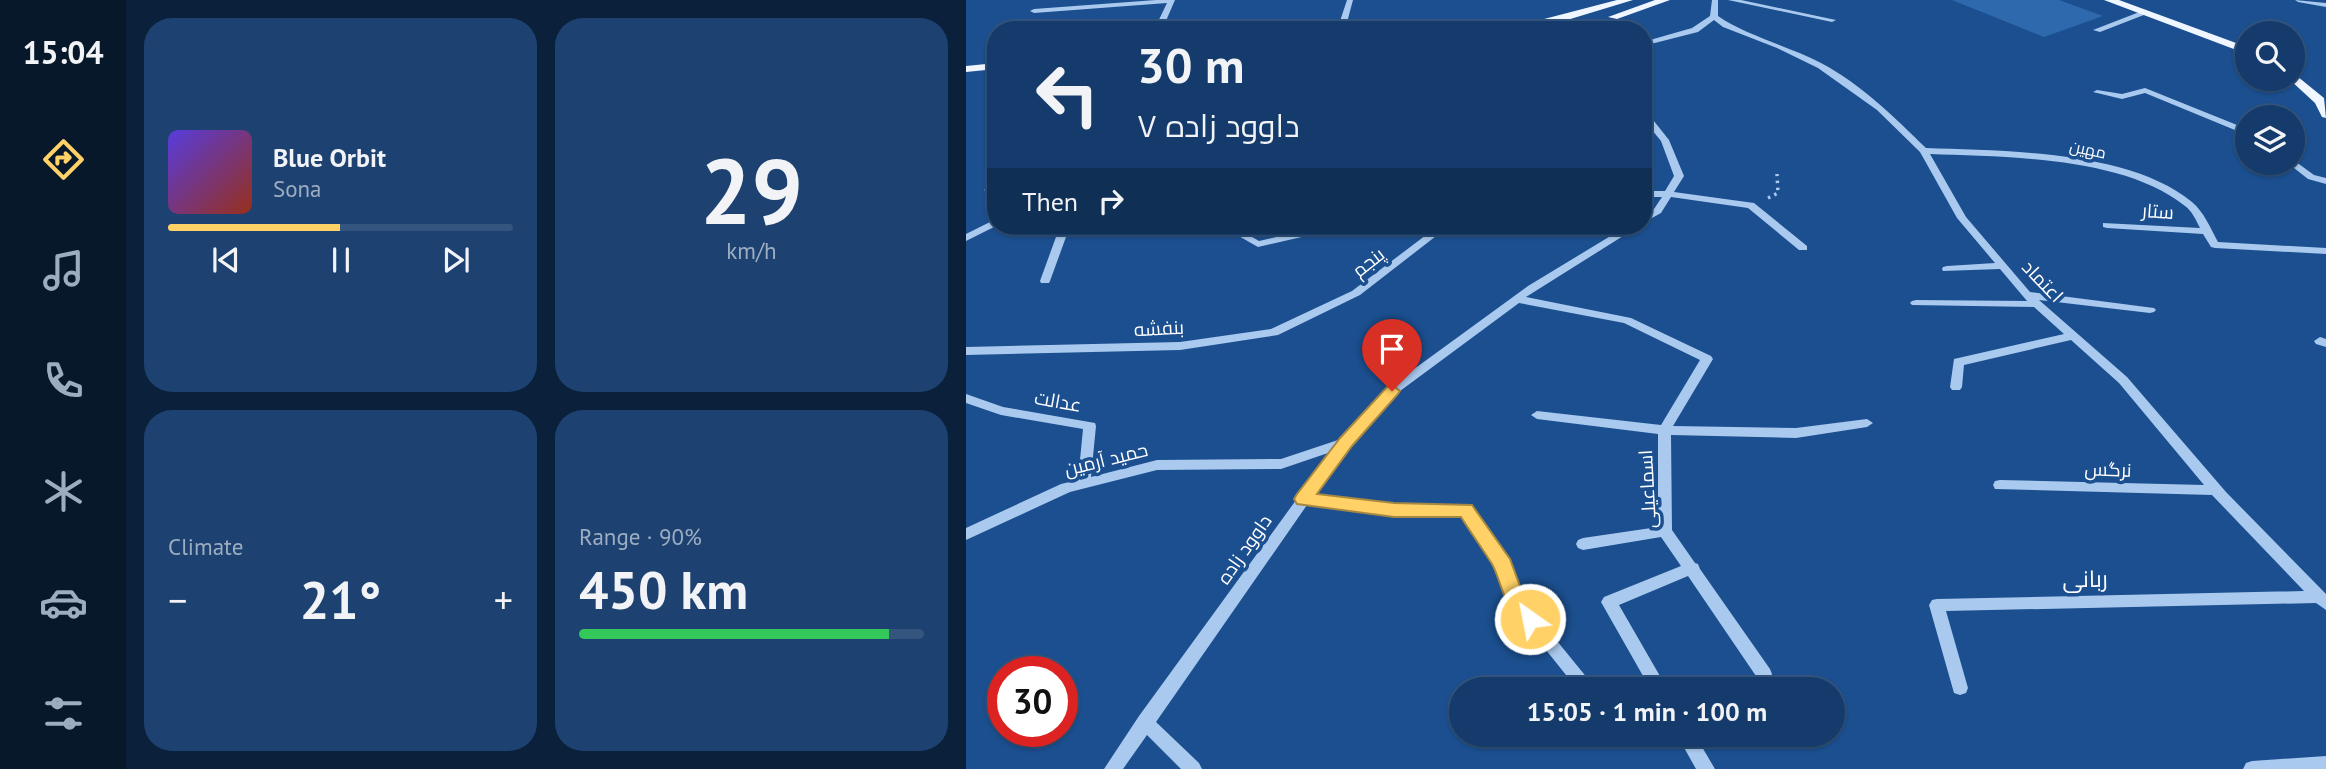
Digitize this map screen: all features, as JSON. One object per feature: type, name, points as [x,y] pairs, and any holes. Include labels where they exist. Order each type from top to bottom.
[{"type":"main road","points":[[1554,21],[1628,0]]},
{"type":"main road","points":[[1601,21],[1665,0]]},
{"type":"main road","points":[[2109,0],[2235,46]]},
{"type":"main road","points":[[966,69],[987,67]]},
{"type":"main road","points":[[966,79],[987,78]]},
{"type":"main road","points":[[2305,86],[2326,89]]},
{"type":"main road","points":[[2305,86],[2320,101],[2326,114]]},
{"type":"street","points":[[1034,11],[1172,0],[1162,21]]},
{"type":"street","points":[[1344,21],[1350,0]]},
{"type":"street","points":[[1652,42],[1695,30],[1714,17],[1715,0]]},
{"type":"street","points":[[1731,0],[1832,20]]},
{"type":"street","points":[[2298,0],[2326,5]]},
{"type":"street","points":[[2097,30],[2145,13]]},
{"type":"street","name":"اعتماد","points":[[1714,17],[1726,25],[1780,46],[1821,66],[1880,108],[1924,151],[1962,218],[2027,295],[2123,380],[2216,490],[2322,600]]},
{"type":"street","points":[[2097,92],[2122,97],[2145,90],[2235,127]]},
{"type":"street","points":[[1652,126],[1665,140],[1679,176],[1658,211],[1652,215]]},
{"type":"street","name":"مهین","points":[[1924,151],[2061,159],[2114,170],[2158,186],[2190,205],[2215,245],[2326,251]]},
{"type":"street","points":[[2305,172],[2326,181]]},
{"type":"street","points":[[1652,194],[1751,205],[1803,248]]},
{"type":"street","name":"ستار","points":[[2107,225],[2206,231]]},
{"type":"street","points":[[966,238],[987,227]]},
{"type":"street","points":[[1045,281],[1062,235]]},
{"type":"street","points":[[1242,235],[1258,244],[1298,235]]},
{"type":"street","name":"پنجم","points":[[1346,298],[1432,235]]},
{"type":"street","name":"داوود زاده","points":[[1113,769],[1303,499],[1346,442],[1392,391],[1517,299],[1620,235]]},
{"type":"street","points":[[1947,269],[2003,266]]},
{"type":"street","points":[[2027,295],[2150,310]]},
{"type":"street","name":"بنفشه","points":[[966,351],[1180,346],[1274,332],[1346,298]]},
{"type":"street","name":"اسماعیلی","points":[[1517,299],[1628,320],[1707,359],[1664,430],[1665,531],[1764,674]]},
{"type":"street","points":[[1916,303],[2036,304]]},
{"type":"street","points":[[1956,387],[1958,362],[2073,336]]},
{"type":"street","name":"عدالت","points":[[966,398],[1001,411],[1090,426],[1084,483]]},
{"type":"street","points":[[1537,415],[1664,430],[1796,433],[1867,423]]},
{"type":"street","name":"حمید آرمین","points":[[966,534],[1066,488],[1157,465],[1281,464],[1346,442]]},
{"type":"street","name":"نرگس","points":[[2000,485],[2216,490]]},
{"type":"street","points":[[1303,499],[1394,510],[1466,510],[1503,565],[1515,601],[1578,677]]},
{"type":"street","points":[[1583,544],[1665,531]]},
{"type":"street","points":[[1652,677],[1609,602],[1693,568]]},
{"type":"street","name":"ربانی","points":[[1960,688],[1937,605],[2322,600]]},
{"type":"street","points":[[1145,722],[1193,769]]},
{"type":"street","points":[[1693,747],[1706,769]]},
{"type":"street","points":[[2252,769],[2326,764]]},
{"type":"path","points":[[1751,205],[1778,194],[1777,174]]},
{"type":"shaded area","points":[[1952,0],[2059,0],[2103,16],[2044,37]]},
{"type":"route","points":[[1392,391],[1346,442],[1303,499],[1394,510],[1466,510],[1503,565],[1515,601],[1530,619]]}]
